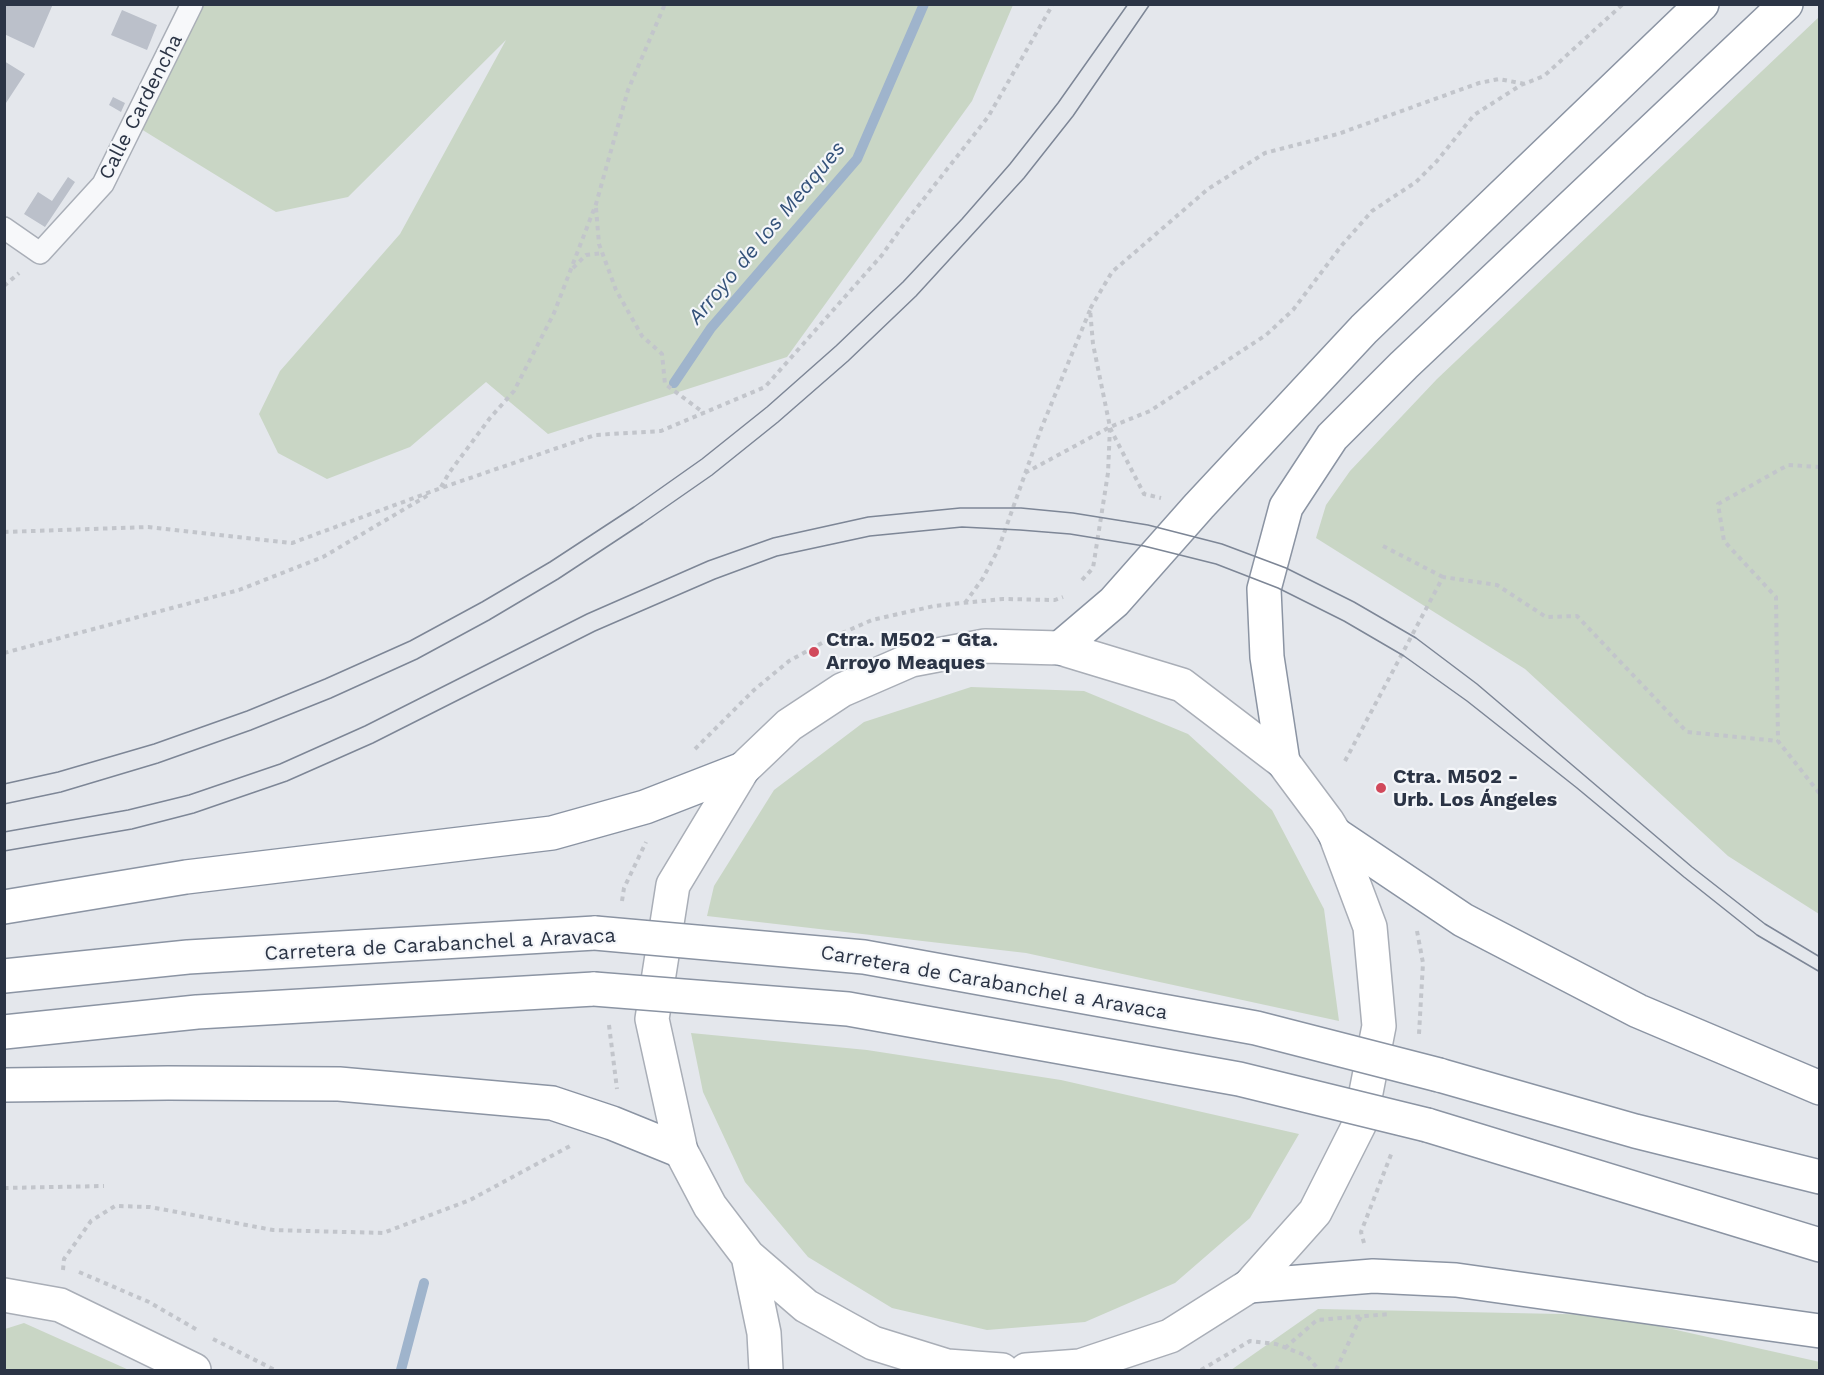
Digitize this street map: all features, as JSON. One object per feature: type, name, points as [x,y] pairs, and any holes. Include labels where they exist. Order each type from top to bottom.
[{"type":"main road","points":[[1060,648],[1114,602],[1199,506],[1364,329],[1702,4]]},
{"type":"main road","points":[[1283,762],[1267,657],[1264,589],[1286,507],[1332,437],[1404,365],[1786,4]]},
{"type":"main road","points":[[1002,1371],[937,1368],[873,1343],[806,1306],[748,1256],[710,1206],[681,1151],[652,1019],[674,885],[743,769],[789,725],[842,690],[911,660],[985,646],[1060,648],[1182,685],[1283,762],[1328,821],[1335,834],[1370,927],[1378,1026],[1360,1123],[1315,1212],[1249,1286],[1170,1336],[1080,1366],[1026,1371]]},
{"type":"main road","points":[[4,907],[186,877],[552,833],[645,807],[743,769]]},
{"type":"main road","points":[[1335,834],[1473,925],[1638,1011],[1820,1088]]},
{"type":"main road","name":"Carretera de Carabanchel a Aravaca","points":[[4,976],[188,957],[595,933],[864,957],[1256,1028],[1439,1075],[1635,1131],[1820,1177]]},
{"type":"main road","points":[[4,1032],[197,1012],[594,989],[848,1009],[1239,1079],[1426,1125],[1820,1245]]},
{"type":"main road","points":[[4,1085],[339,1084],[552,1103],[612,1123],[681,1151]]},
{"type":"main road","points":[[748,1256],[764,1333],[766,1371]]},
{"type":"main road","points":[[1249,1286],[1373,1276],[1456,1280],[1820,1331]]},
{"type":"main road","points":[[4,1295],[60,1305],[194,1371]]},
{"type":"lane","name":"Calle Cardencha","points":[[4,228],[40,253],[103,184],[192,4]]},
{"type":"path","points":[[4,653],[239,590],[324,557],[441,488],[449,473],[490,418],[514,391],[554,313],[596,204],[628,90],[665,4]]},
{"type":"path","points":[[4,532],[148,527],[292,543],[595,435],[661,431],[765,387],[882,255],[988,117],[1053,4]]},
{"type":"path","points":[[1025,473],[1110,427],[1150,411],[1266,335],[1293,310],[1342,245],[1372,211],[1416,182],[1437,161],[1474,115],[1525,84],[1545,76],[1623,4]]},
{"type":"path","points":[[964,603],[983,578],[998,550],[1041,429],[1090,309],[1112,272],[1208,189],[1265,153],[1338,134],[1479,83],[1499,79],[1525,84]]},
{"type":"path","points":[[596,204],[599,244],[616,290],[642,336],[662,354],[665,384],[704,413]]},
{"type":"path","points":[[569,274],[586,255],[603,253]]},
{"type":"path","points":[[1077,585],[1093,568],[1108,473],[1110,427],[1093,344],[1090,309]]},
{"type":"path","points":[[1110,427],[1144,494],[1199,506]]},
{"type":"path","points":[[1820,467],[1788,465],[1718,504],[1724,541],[1776,597],[1778,741],[1820,794]]},
{"type":"path","points":[[1383,546],[1443,577],[1497,585],[1546,617],[1577,616],[1687,732],[1778,741]]},
{"type":"path","points":[[1345,761],[1443,577]]},
{"type":"path","points":[[689,754],[753,690],[789,661],[831,638],[872,620],[934,606],[1003,599],[1055,600],[1070,593]]},
{"type":"path","points":[[60,1305],[64,1259],[91,1221],[115,1206],[150,1207],[273,1230],[383,1233],[470,1200],[579,1140]]},
{"type":"path","points":[[4,1188],[104,1186]]},
{"type":"path","points":[[1336,1371],[1362,1315],[1373,1276]]},
{"type":"path","points":[[1285,1348],[1317,1320],[1362,1315]]},
{"type":"path","points":[[1201,1371],[1250,1341],[1276,1344],[1307,1356],[1319,1371]]},
{"type":"green space","points":[[178,5],[1013,5],[972,101],[787,357],[548,434],[486,382],[410,447],[327,479],[278,453],[259,414],[280,371],[400,234],[506,40],[348,197],[276,212],[128,121]]},
{"type":"green space","points":[[1819,17],[1819,914],[1728,856],[1525,669],[1316,538],[1326,505],[1350,471],[1437,379]]},
{"type":"green space","points":[[971,687],[1084,691],[1188,734],[1272,810],[1324,909],[1339,1021],[1026,953],[707,916],[714,886],[774,790],[864,722]]},
{"type":"green space","points":[[691,1033],[867,1050],[1061,1080],[1299,1134],[1250,1218],[1175,1283],[1085,1322],[987,1330],[892,1308],[808,1257],[745,1182],[703,1092]]},
{"type":"green space","points":[[1318,1309],[1609,1315],[1820,1362],[1819,1370],[1231,1370]]},
{"type":"green space","points":[[24,1323],[129,1370],[5,1370],[5,1329]]},
{"type":"building","points":[[4,4],[53,4],[34,48],[4,34]]},
{"type":"building","points":[[122,10],[157,25],[147,50],[111,35]]},
{"type":"building","points":[[4,61],[25,74],[4,106]]},
{"type":"building","points":[[113,97],[125,103],[121,112],[109,105]]},
{"type":"building","points":[[68,177],[75,182],[45,227],[24,214],[38,192],[52,201]]},
{"type":"waterway","name":"Arroyo de los Meaques","points":[[674,383],[711,328],[857,159],[924,4]]},
{"type":"waterway","name":"Arroyo de los Meaques","points":[[401,1370],[424,1283]]},
{"type":"tram line","points":[[4,784],[58,772],[154,744],[247,711],[325,679],[410,641],[482,602],[550,562],[634,507],[702,459],[767,407],[903,282],[1010,164],[1058,103],[1128,4]]},
{"type":"tram line","points":[[4,804],[61,792],[158,763],[251,730],[331,698],[417,659],[558,579],[712,475],[848,361],[916,296],[1024,178],[1073,116],[1150,4]]},
{"type":"tram line","points":[[4,832],[128,810],[189,795],[280,764],[365,726],[587,614],[708,561],[773,538],[868,517],[960,508],[1021,508],[1073,513],[1148,525],[1222,544],[1286,568],[1354,602],[1416,638],[1477,684],[1692,867],[1765,924],[1820,957]]},
{"type":"tram line","points":[[4,851],[132,829],[194,813],[287,781],[373,743],[595,631],[715,579],[777,556],[870,536],[962,527],[1020,530],[1070,534],[1144,546],[1216,564],[1278,588],[1344,621],[1404,656],[1467,701],[1757,935],[1820,972]]},
{"type":"place","name":"Ctra. M502 - Gta. Arroyo Meaques","points":[[814,652]]},
{"type":"place","name":"Ctra. M502 - Urb. Los Ángeles","points":[[1381,788]]}]
